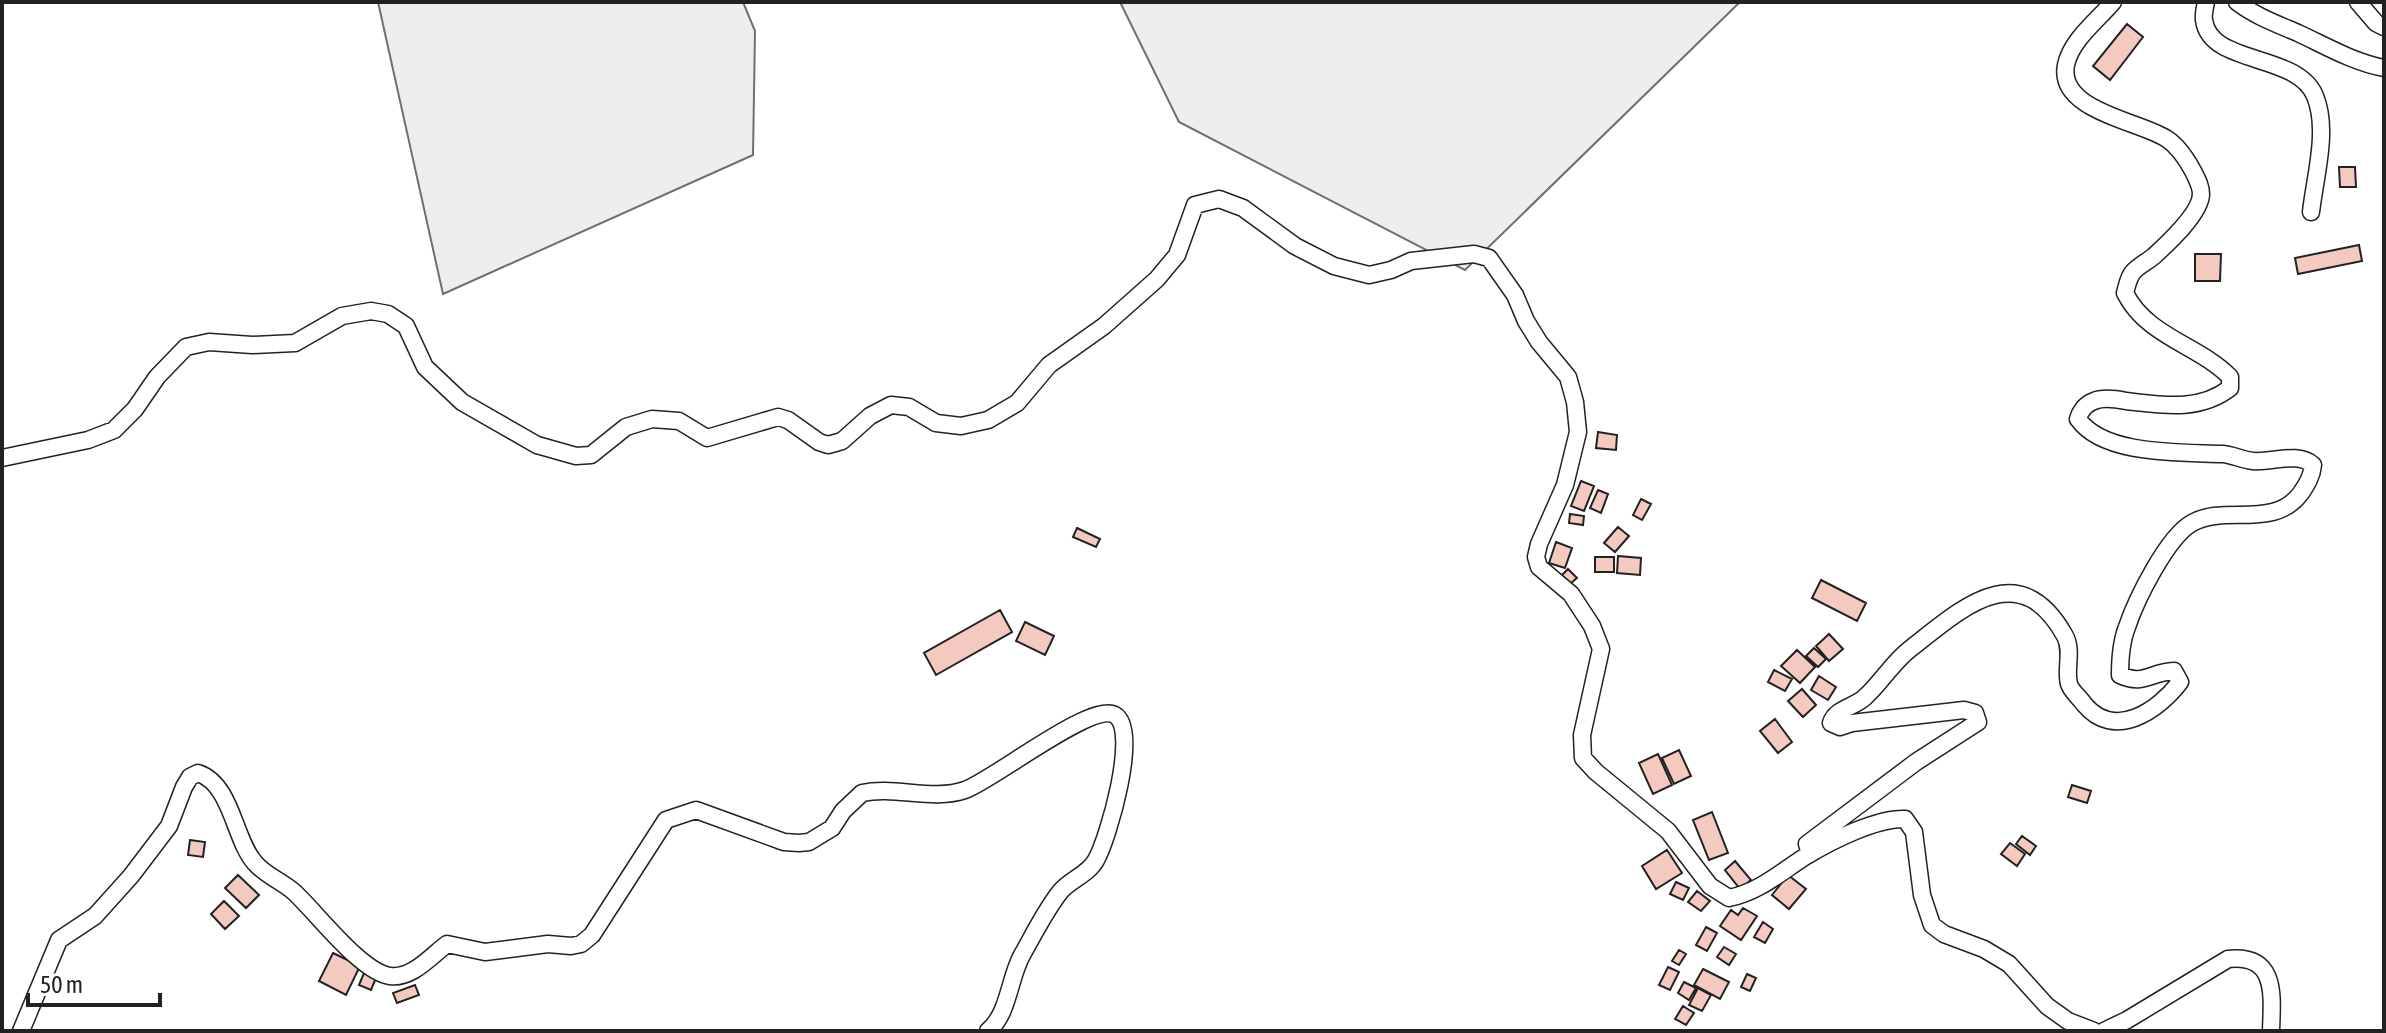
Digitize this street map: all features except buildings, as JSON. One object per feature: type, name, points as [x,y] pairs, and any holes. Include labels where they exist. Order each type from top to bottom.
[{"type":"street","points":[[1810,854],[1807,844],[1916,762],[1978,722],[1975,713],[1964,710],[1840,727],[1831,723],[1836,715],[1864,698],[1903,654],[1963,607],[1984,596],[2012,593],[2040,605],[2067,639],[2069,685],[2090,712],[2120,722],[2138,718],[2180,682],[2174,671],[2160,671],[2147,680],[2131,680],[2120,675],[2126,627],[2159,561],[2175,538],[2193,523],[2210,518],[2251,516],[2286,509],[2312,474],[2313,465],[2299,458],[2254,461],[2226,454],[2132,447],[2087,432],[2078,419],[2081,410],[2093,401],[2114,399],[2177,406],[2201,403],[2218,397],[2230,388],[2230,377],[2215,361],[2163,334],[2143,318],[2125,293],[2133,271],[2153,257],[2176,233],[2197,209],[2201,196],[2187,160],[2168,140],[2099,110],[2077,97],[2066,80],[2066,64],[2079,39],[2113,2]]},
{"type":"street","points":[[2206,2],[2204,21],[2216,41],[2237,53],[2291,71],[2308,83],[2317,99],[2321,134],[2311,212]]},
{"type":"street","points":[[2237,2],[2267,20],[2347,57],[2384,68]]},
{"type":"street","points":[[2358,2],[2376,23],[2384,27]]},
{"type":"street","points":[[2,458],[88,440],[114,430],[186,347],[209,342],[252,345],[295,343],[342,316],[371,311],[388,314],[406,326],[425,367],[462,402],[537,445],[556,451],[576,456],[591,455],[626,427],[652,419],[679,421],[707,438],[778,417],[828,445],[842,441],[870,416],[891,405],[909,407],[936,423],[961,426],[988,420],[1017,403],[1049,365],[1104,326],[1157,279],[1177,255],[1195,205],[1219,199],[1243,208],[1295,246],[1334,266],[1369,275],[1411,261],[1474,254],[1489,258],[1539,342],[1568,377],[1575,402],[1578,432],[1565,485],[1536,557],[1539,567],[1571,594],[1592,626],[1601,649],[1582,735],[1583,758],[1668,831],[1710,886],[1729,898],[1754,890],[1810,854],[1866,827],[1891,819],[1905,819],[1914,832],[1922,895],[1932,925],[1944,934],[1984,949],[2009,964],[2047,1006],[2068,1021],[2094,1031]]},
{"type":"street","points":[[21,1031],[59,940],[95,916],[131,876],[169,826],[184,787],[190,777],[198,773],[208,776],[221,792],[254,863],[293,891],[350,950],[388,976],[399,975],[422,965],[447,944],[485,952],[548,944],[581,944],[592,935],[666,820],[696,810],[784,842],[809,842],[832,828],[843,811],[862,793],[965,790],[1047,739],[1105,713],[1115,715],[1123,723],[1125,760],[1115,804],[1096,861],[1061,890],[1020,959],[997,1023],[988,1031]]},
{"type":"street","points":[[2104,1031],[2228,959],[2240,957],[2264,969],[2270,979],[2273,994],[2271,1031]]},
{"type":"shaded area","points":[[378,2],[743,2],[755,31],[753,155],[443,294]]},
{"type":"shaded area","points":[[1120,2],[1740,2],[1465,270],[1179,122]]}]
